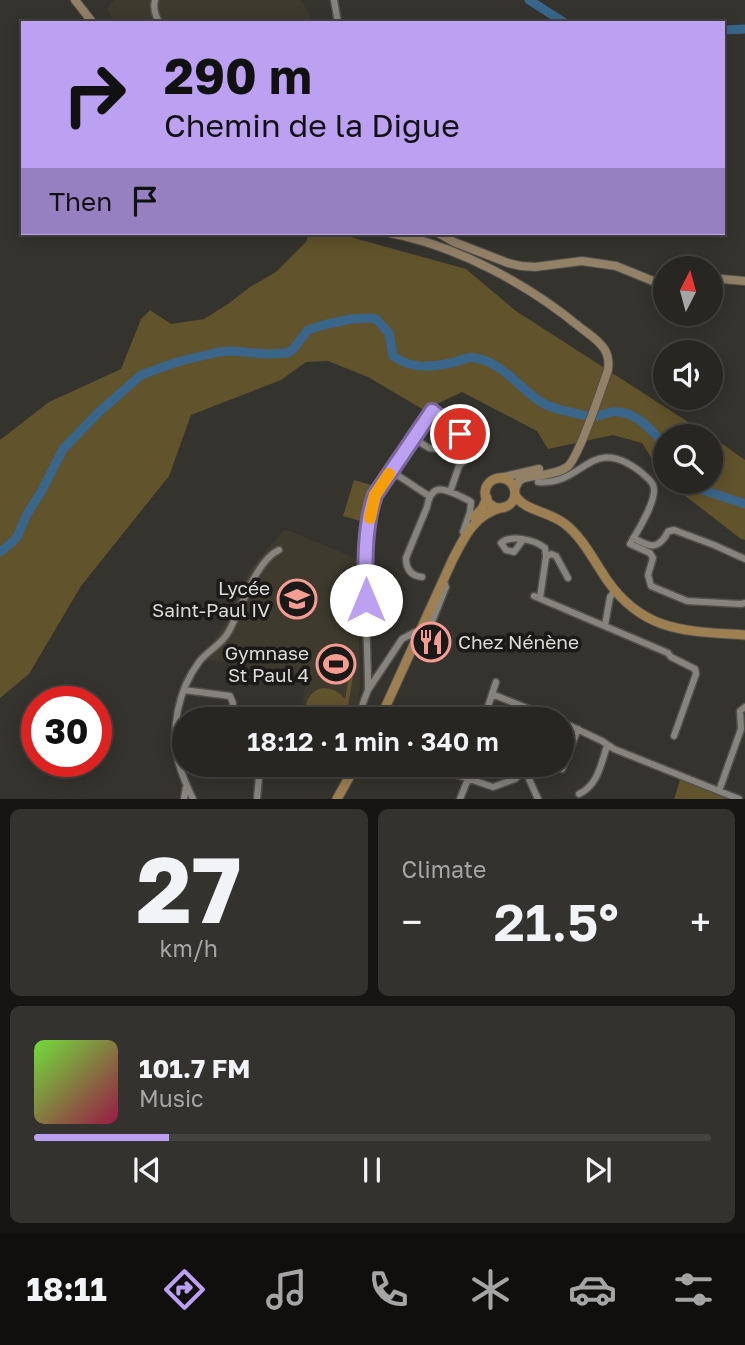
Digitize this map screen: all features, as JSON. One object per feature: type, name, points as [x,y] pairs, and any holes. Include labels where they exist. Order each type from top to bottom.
[{"type":"main road","points":[[75,0],[91,21]]},
{"type":"main road","points":[[384,707],[460,545],[474,525],[488,512],[506,507],[513,500],[521,479],[535,480],[570,464],[606,377],[609,362],[601,344],[537,295],[513,280],[410,235]]},
{"type":"main road","points":[[442,235],[521,266],[535,267],[582,261],[616,266],[653,281]]},
{"type":"main road","points":[[723,279],[745,281]]},
{"type":"main road","points":[[420,630],[452,551],[482,509],[486,488],[499,478],[560,465],[576,453]]},
{"type":"main road","points":[[499,478],[509,481],[521,504],[555,517],[573,531],[615,591],[644,617],[673,629],[745,635]]},
{"type":"main road","points":[[486,498],[494,506],[532,509]]},
{"type":"main road","points":[[337,799],[351,777]]},
{"type":"main road","points":[[343,799],[353,777]]},
{"type":"street","points":[[155,0],[154,11],[159,21]]},
{"type":"street","points":[[334,0],[338,21]]},
{"type":"street","points":[[368,690],[366,549],[375,495],[432,411],[460,434],[469,452]]},
{"type":"street","points":[[413,438],[429,448],[469,452]]},
{"type":"street","points":[[450,492],[459,466],[469,452]]},
{"type":"street","points":[[525,472],[535,480],[550,483],[559,481],[602,457],[613,457],[639,471],[652,482],[654,492],[632,541]]},
{"type":"street","points":[[391,471],[429,496]]},
{"type":"street","points":[[422,577],[410,572],[406,558],[432,493],[439,489],[471,502],[463,532]]},
{"type":"street","points":[[632,541],[656,546],[667,532],[674,530],[745,559]]},
{"type":"street","points":[[523,540],[533,540],[543,545],[546,551],[547,557],[537,597],[668,653],[695,669],[696,674],[674,736]]},
{"type":"street","points":[[632,541],[653,558],[648,575],[649,583],[654,588],[687,601],[745,603]]},
{"type":"street","points":[[178,707],[201,659],[228,635],[258,571],[274,551],[279,550]]},
{"type":"street","points":[[547,557],[551,554],[556,556],[568,578]]},
{"type":"street","points":[[605,625],[610,597],[615,591]]},
{"type":"street","points":[[362,707],[368,690],[402,639],[420,630]]},
{"type":"street","points":[[488,707],[496,682]]},
{"type":"street","points":[[184,690],[230,696],[232,707]]},
{"type":"street","points":[[492,694],[520,707]]},
{"type":"street","points":[[719,791],[741,729],[740,711],[745,707]]},
{"type":"street","points":[[574,727],[607,746],[739,799]]},
{"type":"street","points":[[574,739],[578,729]]},
{"type":"street","points":[[579,794],[589,790],[607,746]]},
{"type":"street","points":[[183,777],[193,799]]},
{"type":"street","points":[[257,799],[259,777]]},
{"type":"street","points":[[463,777],[493,788],[518,777]]},
{"type":"street","points":[[529,777],[538,799]]},
{"type":"street","points":[[460,799],[466,778]]},
{"type":"street","points":[[184,799],[186,785]]},
{"type":"shaded area","points":[[114,0],[301,0],[313,21],[113,21],[107,8]]},
{"type":"shaded area","points":[[308,235],[343,235],[466,269],[516,311],[653,399],[653,410],[670,410],[691,424],[653,424],[653,461],[642,443],[613,435],[548,449],[537,431],[462,392],[424,410],[368,377],[328,361],[306,362],[281,380],[191,415],[169,476],[81,586],[29,674],[0,698],[0,440],[49,402],[121,369],[141,319],[150,310],[171,324],[204,319],[276,272],[306,242]]},
{"type":"shaded area","points":[[723,444],[745,460],[745,540],[683,494],[723,494]]},
{"type":"shaded area","points":[[354,480],[375,486],[364,522],[343,516]]},
{"type":"shaded area","name":"Lycée Saint-Paul IV","points":[[284,530],[357,559],[360,689],[358,707],[302,707],[307,675],[201,659],[220,631],[251,568]]},
{"type":"shaded area","points":[[349,675],[353,676],[348,707],[306,707],[308,698],[319,689],[329,688],[345,699]]},
{"type":"shaded area","points":[[680,780],[728,799],[674,799]]},
{"type":"waterway","points":[[529,0],[562,21]]},
{"type":"waterway","points":[[725,30],[745,29]]},
{"type":"waterway","points":[[0,552],[17,537],[63,449],[141,375],[177,362],[218,352],[288,353],[308,330],[351,319],[377,320],[389,333],[393,356],[408,364],[431,366],[476,358],[502,370],[544,403],[590,417],[621,412],[636,418],[653,432]]},
{"type":"waterway","points":[[715,494],[745,504]]},
{"type":"slow traffic","points":[[370,518],[375,495],[389,474]]},
{"type":"place","name":"Lycée Saint-Paul IV","points":[[297,599]]},
{"type":"place","name":"Chez Nénène","points":[[431,642]]},
{"type":"place","name":"Gymnase St Paul 4","points":[[336,664]]},
{"type":"route","points":[[366,600],[366,549],[375,495],[432,411],[460,434]]}]
